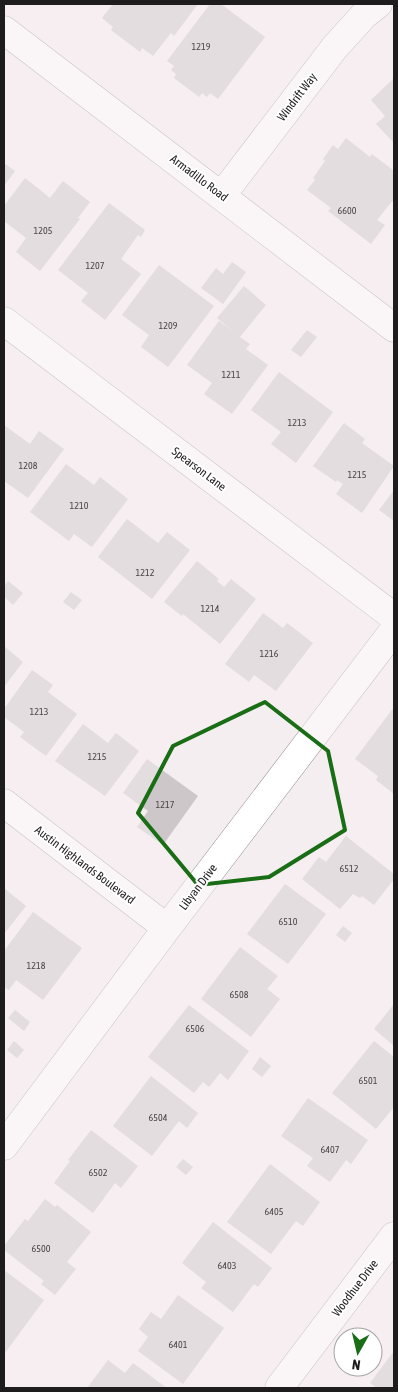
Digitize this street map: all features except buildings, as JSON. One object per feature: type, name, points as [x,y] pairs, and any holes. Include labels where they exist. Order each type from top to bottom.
[{"type":"street","name":"Windrift Way","points":[[222,195],[335,47],[364,15],[378,4]]},
{"type":"street","name":"Armadillo Road","points":[[4,30],[394,328]]},
{"type":"street","name":"Spearson Lane","points":[[4,320],[394,617]]},
{"type":"street","name":"Libyan Drive","points":[[4,1146],[394,630]]},
{"type":"street","name":"Austin Highlands Boulevard","points":[[4,803],[167,928]]},
{"type":"street","name":"Woodhue Drive","points":[[279,1388],[394,1236]]},
{"type":"highlighted area","points":[[265,702],[328,751],[345,830],[269,877],[198,885],[138,813],[173,746]]}]
